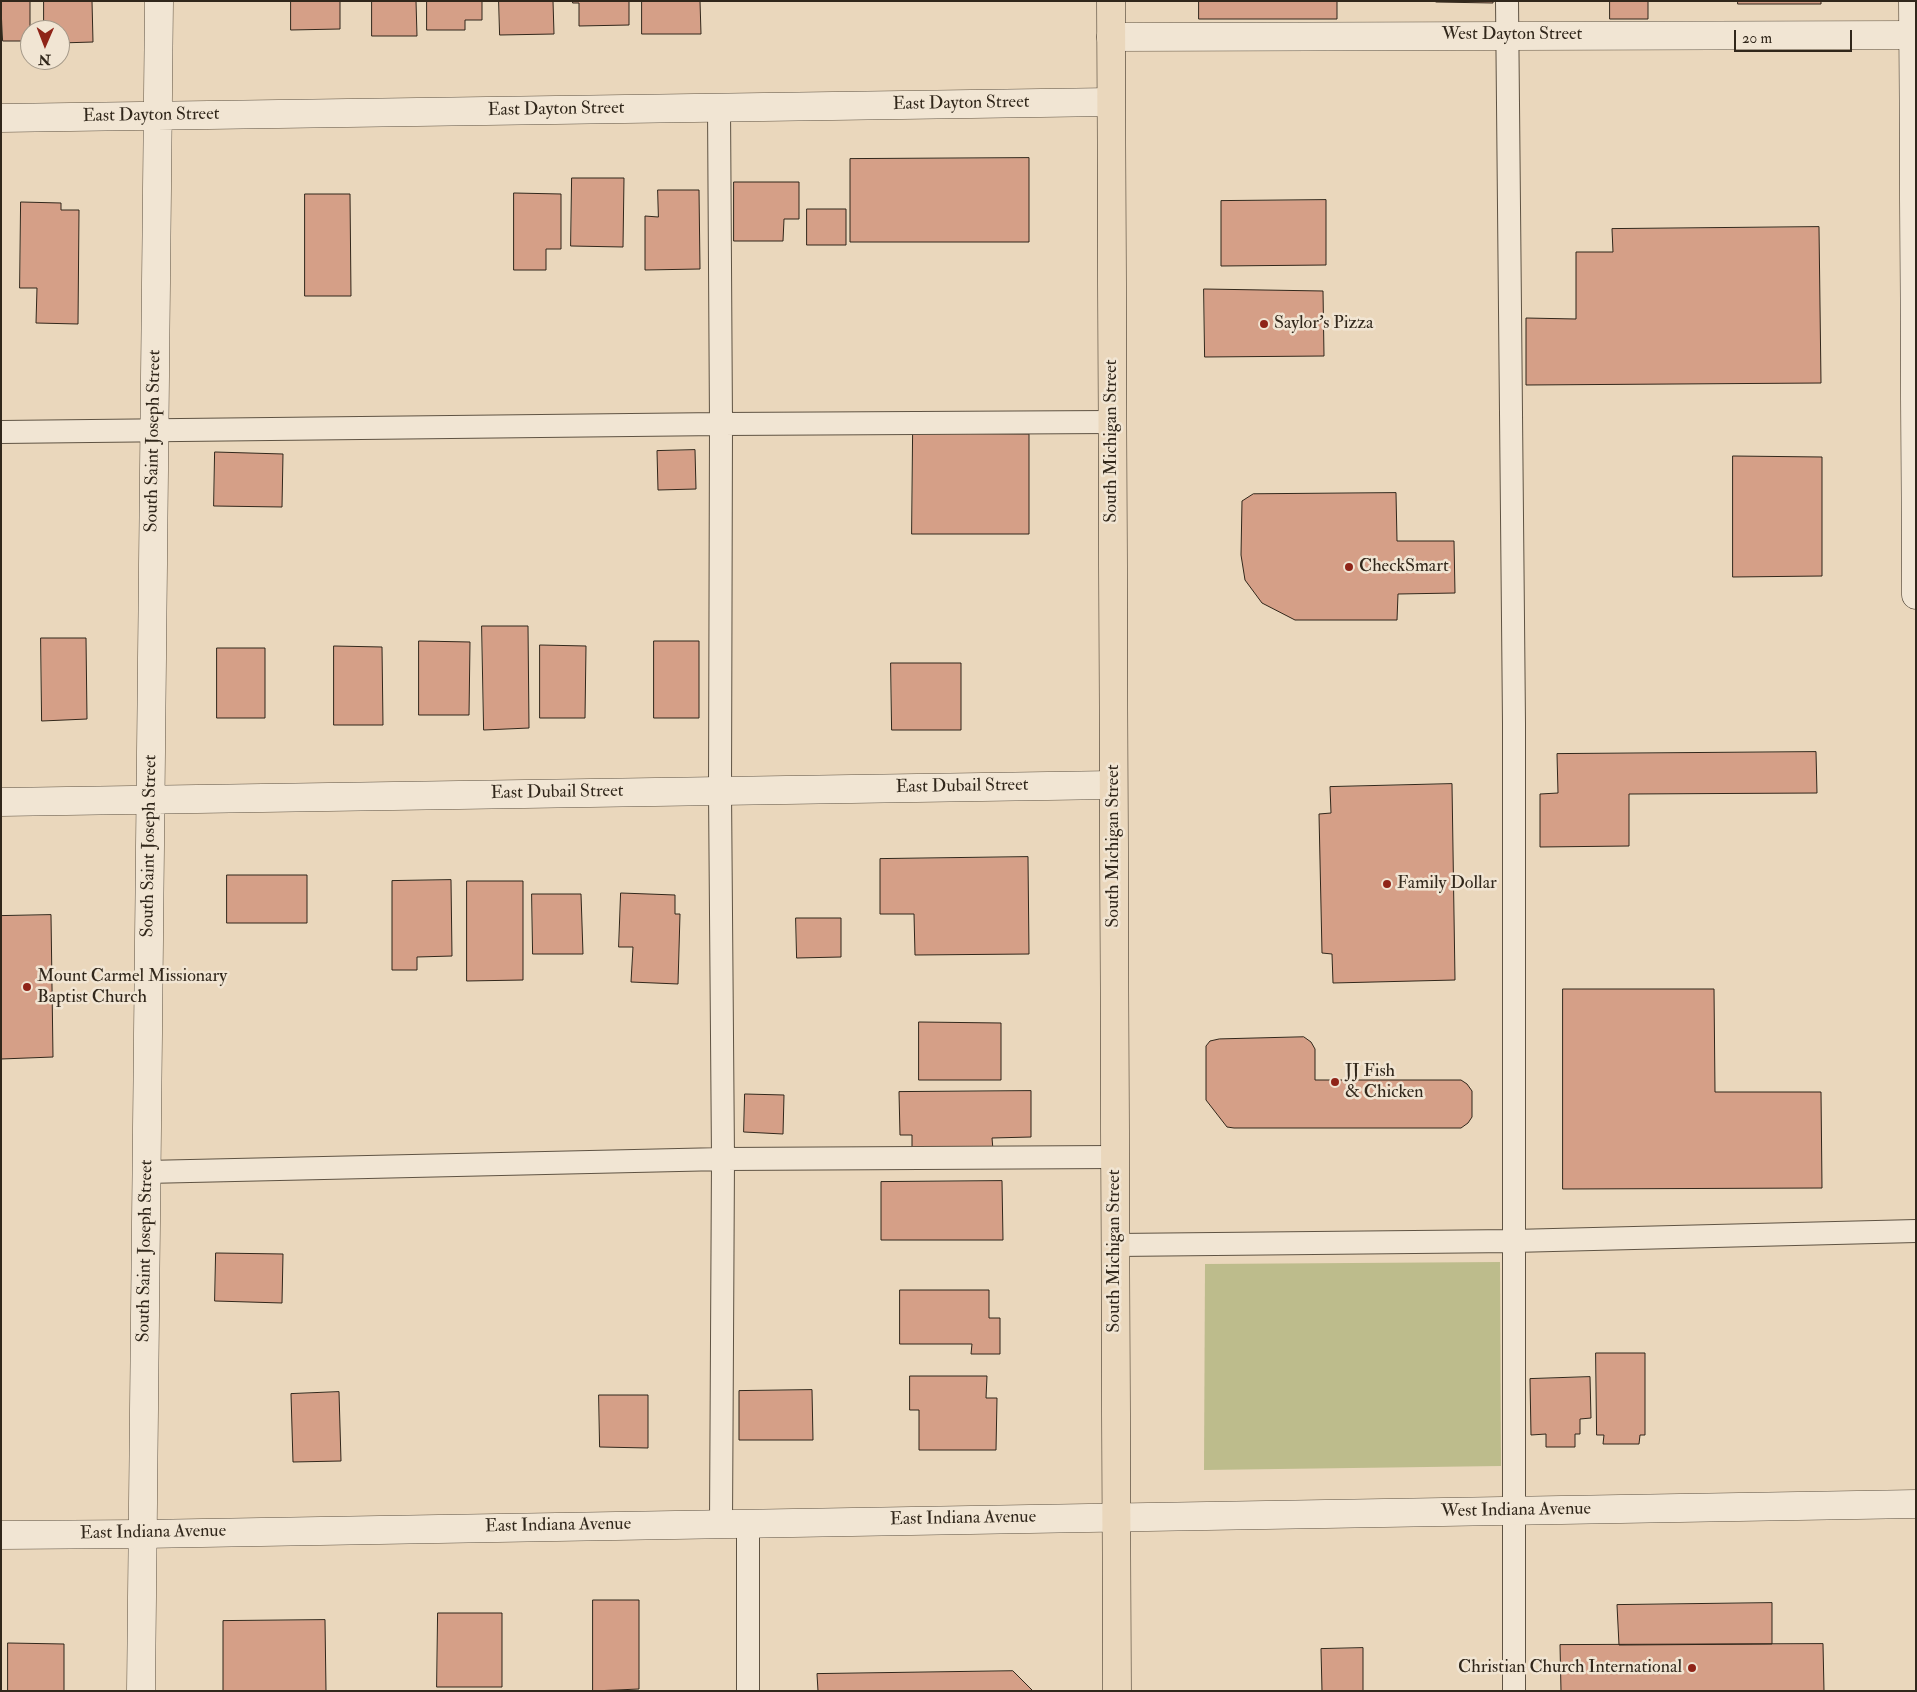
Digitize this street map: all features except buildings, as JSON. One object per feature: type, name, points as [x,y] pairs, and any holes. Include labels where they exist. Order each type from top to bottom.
[{"type":"main road","name":"South Michigan Street","points":[[1111,1],[1117,1691]]},
{"type":"street","name":"South Saint Joseph Street","points":[[141,1691],[159,1]]},
{"type":"street","points":[[1913,1],[1916,595]]},
{"type":"street","name":"West Dayton Street","points":[[1111,37],[1914,35]]},
{"type":"street","name":"East Dayton Street","points":[[1,118],[1110,102]]},
{"type":"street","name":"East Dubail Street","points":[[1,802],[1114,785]]},
{"type":"street","name":"West Indiana Avenue","points":[[1115,1516],[1916,1504]]},
{"type":"street","name":"East Indiana Avenue","points":[[1,1535],[1115,1516]]},
{"type":"lane","points":[[1508,1],[1514,713],[1514,1691]]},
{"type":"lane","points":[[719,107],[721,424],[720,791],[724,1159],[722,1523]]},
{"type":"lane","points":[[1,432],[721,424],[1112,422]]},
{"type":"lane","points":[[146,1172],[724,1159],[1115,1157]]},
{"type":"lane","points":[[1116,1245],[1513,1241],[1916,1231]]},
{"type":"lane","points":[[748,1522],[748,1691]]},
{"type":"shaded area","points":[[1500,1262],[1501,1466],[1204,1470],[1205,1264]]},
{"type":"place","name":"Saylor's Pizza","points":[[1264,324]]},
{"type":"place","name":"CheckSmart","points":[[1349,567]]},
{"type":"place","name":"Family Dollar","points":[[1387,884]]},
{"type":"place","name":"Mount Carmel Missionary Baptist Church","points":[[27,987]]},
{"type":"place","name":"JJ Fish & Chicken","points":[[1335,1082]]},
{"type":"place","name":"Christian Church International","points":[[1692,1668]]}]
